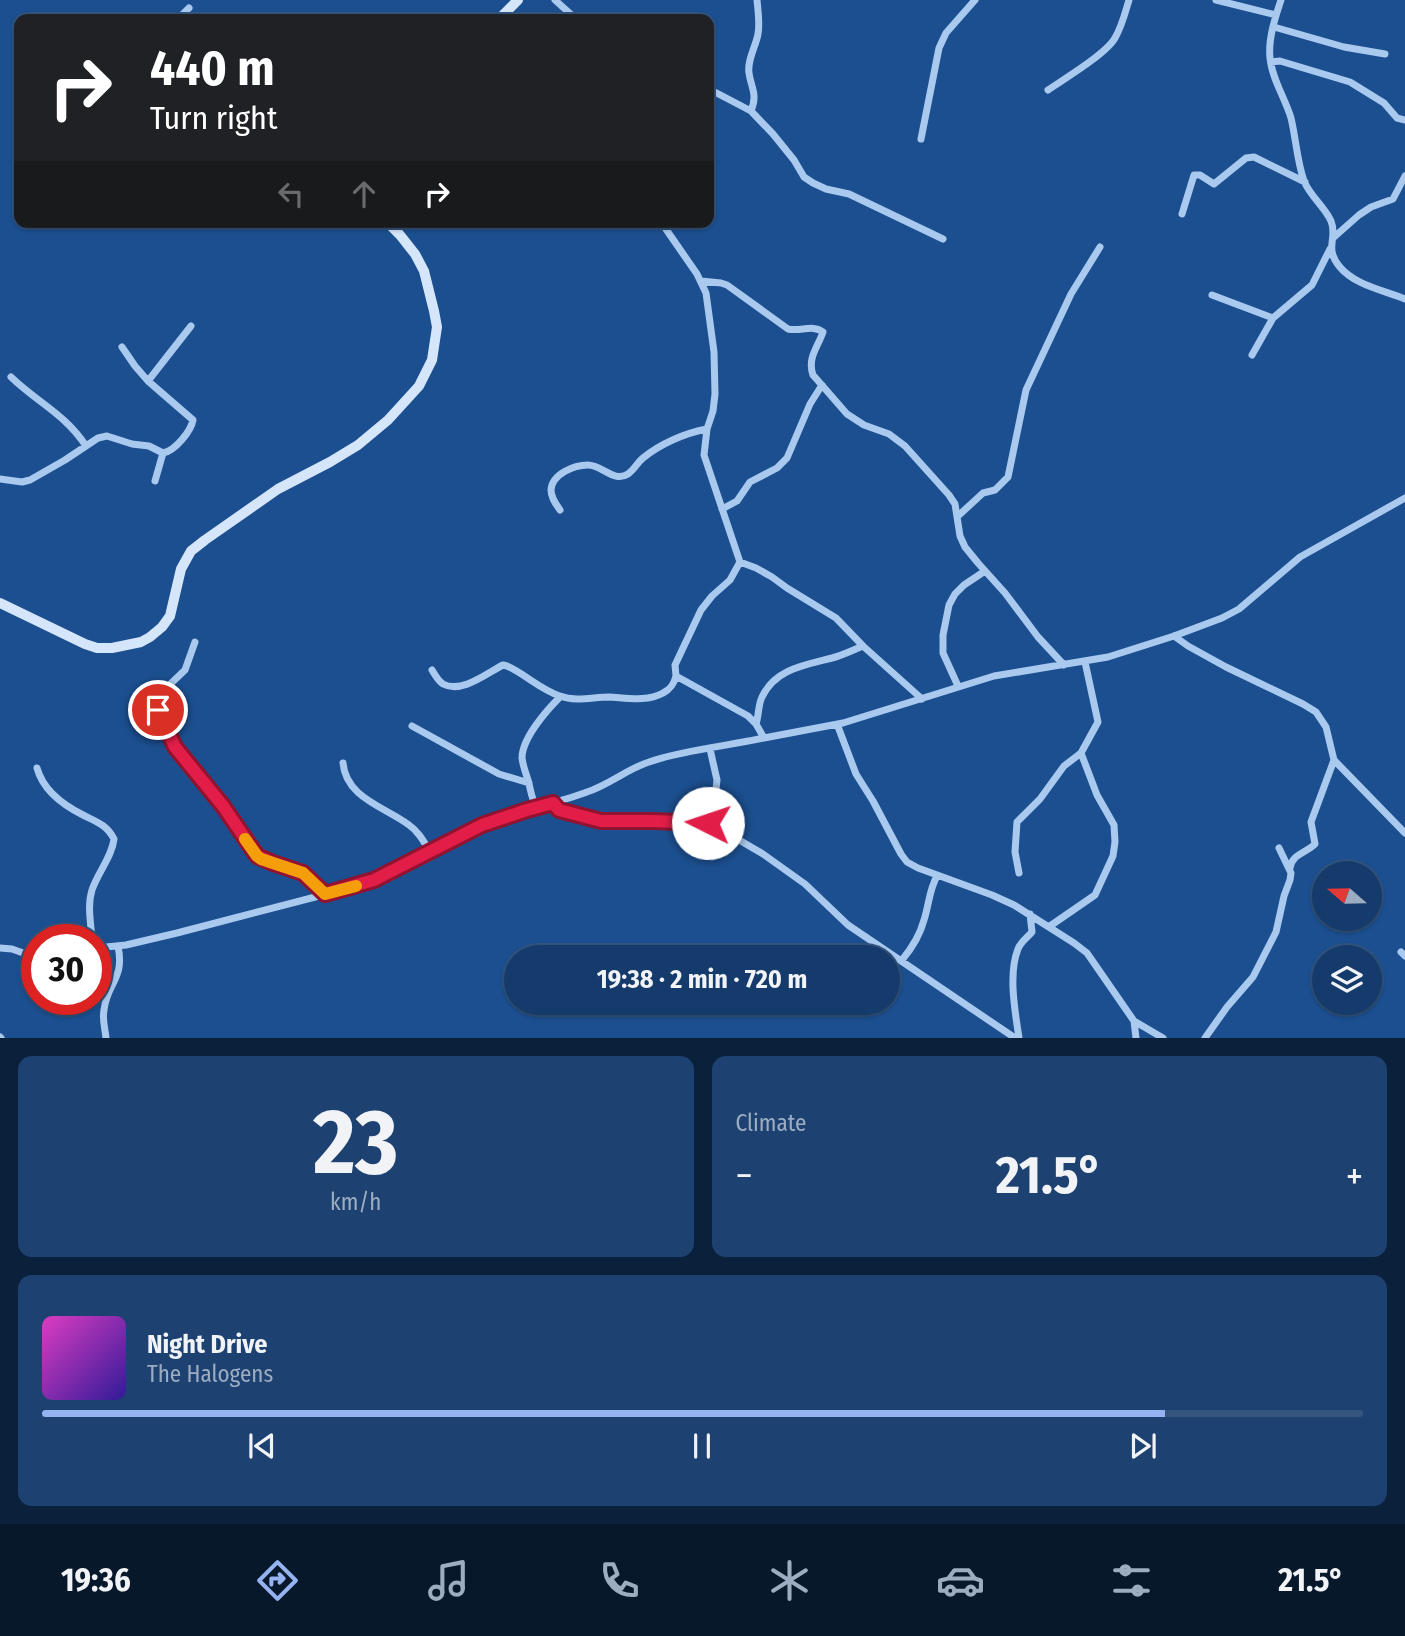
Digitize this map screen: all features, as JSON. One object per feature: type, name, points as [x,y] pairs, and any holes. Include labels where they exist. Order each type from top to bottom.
[{"type":"main road","points":[[504,14],[518,0]]},
{"type":"main road","points":[[0,603],[97,648],[112,649],[141,642],[162,627],[170,616],[181,569],[191,551],[278,489],[330,463],[387,420],[419,386],[432,360],[437,327],[424,271],[415,254],[392,228]]},
{"type":"street","points":[[555,0],[570,14]]},
{"type":"street","points":[[751,111],[754,95],[749,72],[758,33],[757,0]]},
{"type":"street","points":[[921,139],[939,48],[946,33],[975,0]]},
{"type":"street","points":[[1048,90],[1102,52],[1114,40],[1129,0]]},
{"type":"street","points":[[1216,0],[1276,15]]},
{"type":"street","points":[[1252,355],[1273,318],[1312,285],[1331,249],[1333,238],[1332,223],[1305,182],[1290,115],[1271,62],[1270,42],[1281,0]]},
{"type":"street","points":[[183,14],[189,8]]},
{"type":"street","points":[[1274,27],[1344,47],[1385,54]]},
{"type":"street","points":[[1271,62],[1280,61],[1350,82],[1384,103],[1397,118],[1405,120]]},
{"type":"street","points":[[714,92],[751,111],[794,160],[804,177],[813,183],[825,189],[849,194],[943,239]]},
{"type":"street","points":[[1182,214],[1194,175],[1200,175],[1214,184],[1246,158],[1254,157],[1305,182]]},
{"type":"street","points":[[1333,238],[1371,207],[1393,200],[1405,176]]},
{"type":"street","points":[[432,670],[442,683],[447,685],[462,685],[485,677],[503,665],[560,697],[648,698],[661,695],[674,684],[675,665],[702,610],[712,596],[730,580],[740,562],[704,456],[707,429],[715,403],[714,352],[706,293],[701,281],[665,228]]},
{"type":"street","points":[[958,516],[984,493],[995,489],[1008,477],[1026,390],[1071,294],[1100,247]]},
{"type":"street","points":[[1331,249],[1340,268],[1351,278],[1405,299]]},
{"type":"street","points":[[701,281],[727,285],[788,329],[794,331],[820,328],[823,331],[814,349],[811,370],[847,414],[871,428],[889,433],[905,446],[949,495],[955,505],[960,536],[965,547],[1038,637],[1065,665]]},
{"type":"street","points":[[1212,295],[1273,318]]},
{"type":"street","points":[[148,381],[191,326]]},
{"type":"street","points":[[0,480],[30,480],[98,438],[107,436],[149,446],[163,453],[173,449],[192,426],[193,420],[148,381],[122,347]]},
{"type":"street","points":[[11,377],[68,422],[86,446]]},
{"type":"street","points":[[722,509],[737,501],[750,482],[777,468],[787,457],[810,404],[822,384]]},
{"type":"street","points":[[560,510],[551,492],[552,484],[561,474],[588,465],[615,476],[625,476],[651,452],[682,436],[707,429]]},
{"type":"street","points":[[155,481],[163,453]]},
{"type":"street","points":[[112,947],[177,933],[374,880],[482,825],[589,792],[631,769],[650,762],[836,724],[1010,672],[1085,662],[1131,651],[1222,618],[1239,609],[1300,557],[1405,498]]},
{"type":"street","points":[[740,562],[772,577],[836,618],[922,699]]},
{"type":"street","points":[[958,686],[943,653],[943,635],[949,605],[964,585],[985,571]]},
{"type":"street","points":[[1174,636],[1245,677],[1316,712],[1326,727],[1334,760],[1405,833]]},
{"type":"street","points":[[195,642],[185,670],[156,701],[175,747],[223,806],[257,856],[303,873],[325,894]]},
{"type":"street","points":[[756,724],[762,697],[776,677],[800,666],[863,646]]},
{"type":"street","points":[[1019,873],[1015,852],[1017,822],[1040,799],[1063,766],[1081,752],[1098,722],[1085,662]]},
{"type":"street","points":[[676,676],[742,712],[756,724],[764,738]]},
{"type":"street","points":[[537,807],[522,758],[526,744],[549,708],[560,697]]},
{"type":"street","points":[[836,724],[856,774],[908,862],[918,869],[992,895],[1049,926],[1087,953],[1134,1021],[1163,1038]]},
{"type":"street","points":[[412,726],[499,774],[529,783]]},
{"type":"street","points":[[708,823],[717,780],[710,749]]},
{"type":"street","points":[[1049,926],[1095,895],[1114,856],[1114,825],[1097,795],[1081,752]]},
{"type":"street","points":[[1205,1038],[1253,977],[1270,946],[1290,880],[1291,863],[1297,854],[1315,844],[1311,822],[1334,760]]},
{"type":"street","points":[[343,763],[344,771],[357,793],[412,827],[430,852]]},
{"type":"street","points":[[37,768],[48,790],[75,811],[101,823],[114,838],[113,847],[91,892],[90,924]]},
{"type":"street","points":[[553,803],[559,810],[601,821],[708,823],[722,830],[805,884],[848,925],[1017,1038]]},
{"type":"street","points":[[1279,848],[1290,869]]},
{"type":"street","points":[[901,960],[919,935],[937,876]]},
{"type":"street","points":[[1017,1038],[1012,982],[1017,950],[1032,932],[1030,914]]},
{"type":"street","points":[[106,1038],[104,1007],[120,971],[118,946]]},
{"type":"street","points":[[0,948],[21,952]]},
{"type":"street","points":[[1134,1021],[1136,1038]]},
{"type":"slow traffic","points":[[245,839],[261,859],[303,873],[325,894],[356,886]]},
{"type":"route","points":[[158,710],[175,747],[223,806],[257,856],[303,873],[325,894],[374,880],[482,825],[553,803],[559,810],[601,821],[708,823]]}]
